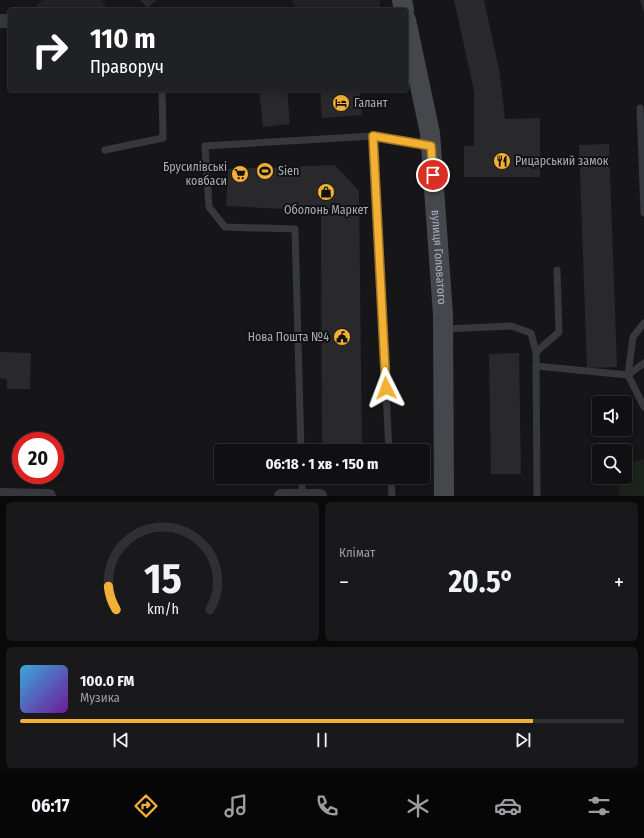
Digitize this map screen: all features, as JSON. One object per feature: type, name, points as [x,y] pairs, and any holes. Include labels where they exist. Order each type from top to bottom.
[{"type":"main road","name":"вулиця Головатого","points":[[408,29],[430,133],[443,329],[444,496]]},
{"type":"street","points":[[0,495],[49,496]]},
{"type":"street","points":[[281,496],[320,496]]},
{"type":"lane","points":[[105,150],[163,138],[162,92]]},
{"type":"lane","points":[[640,108],[644,213]]},
{"type":"lane","points":[[373,136],[389,444]]},
{"type":"lane","points":[[301,444],[295,229],[225,227],[209,207],[205,146],[373,136],[431,146]]},
{"type":"lane","points":[[536,352],[559,332],[557,270]]},
{"type":"lane","points":[[644,323],[633,337],[628,375],[644,407]]},
{"type":"lane","points":[[443,329],[511,326],[531,333],[536,352],[537,496]]},
{"type":"lane","points":[[536,366],[628,375],[644,363]]},
{"type":"lane","points":[[302,484],[302,496]]},
{"type":"lane","points":[[391,484],[392,496]]},
{"type":"shaded area","points":[[43,0],[102,0],[107,8],[38,8],[36,6]]},
{"type":"shaded area","points":[[292,0],[379,0],[381,8],[295,8]]},
{"type":"shaded area","points":[[644,459],[644,496],[620,496],[617,484],[632,484],[632,462]]},
{"type":"building","points":[[140,0],[157,0],[147,8]]},
{"type":"building","points":[[454,0],[484,0],[499,69],[505,119],[540,118],[540,177],[464,177],[464,146],[474,146],[474,91]]},
{"type":"building","points":[[640,0],[644,0],[644,13]]},
{"type":"building","points":[[259,92],[287,92],[290,124],[263,127]]},
{"type":"building","name":"Галант","points":[[320,92],[360,92],[362,115],[322,118]]},
{"type":"building","points":[[609,144],[617,367],[587,368],[579,145]]},
{"type":"building","points":[[335,165],[359,191],[362,444],[322,444],[321,211],[226,206],[228,169]]},
{"type":"building","points":[[0,352],[31,353],[30,389],[7,389],[7,379],[0,378]]},
{"type":"building","points":[[519,353],[521,474],[491,474],[489,354]]},
{"type":"place","name":"Галант","points":[[341,103]]},
{"type":"place","name":"Рицарський замок","points":[[502,161]]},
{"type":"place","name":"Sien","points":[[265,171]]},
{"type":"place","name":"Брусилівські ковбаси","points":[[240,174]]},
{"type":"place","name":"Оболонь Маркет","points":[[326,192]]},
{"type":"place","name":"Нова Пошта №4","points":[[342,337]]},
{"type":"route","points":[[386,388],[373,136],[431,146],[433,175]]}]
